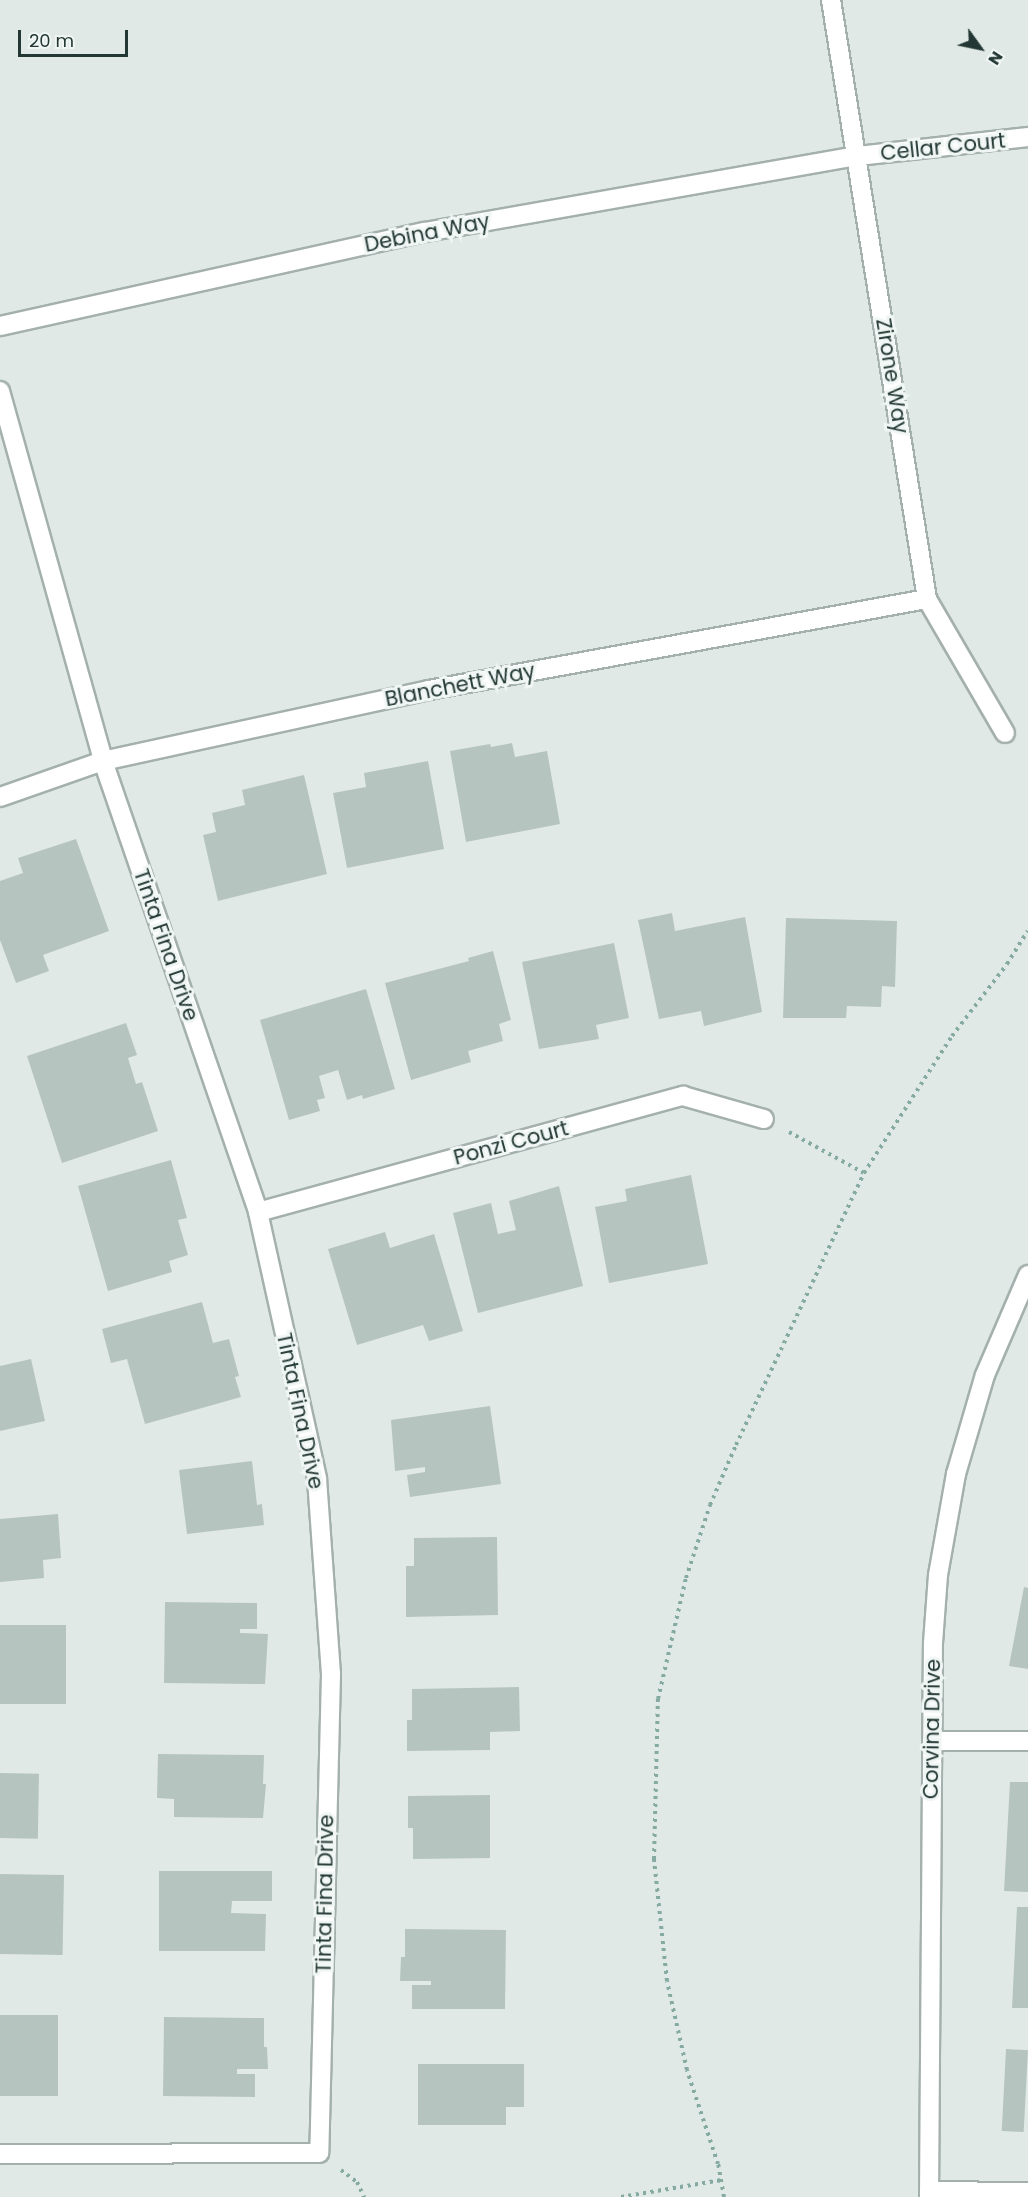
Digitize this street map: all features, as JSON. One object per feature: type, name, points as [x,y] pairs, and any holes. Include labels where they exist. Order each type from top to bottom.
[{"type":"street","name":"Zirone Way","points":[[831,0],[858,156],[927,599],[1005,733]]},
{"type":"street","name":"Cellar Court","points":[[858,156],[1028,137]]},
{"type":"street","name":"Debina Way","points":[[0,326],[425,232],[858,156]]},
{"type":"street","name":"Tinta Fina Drive","points":[[0,391],[103,761],[258,1212],[317,1479],[331,1674],[319,2153]]},
{"type":"street","name":"Blanchett Way","points":[[0,797],[103,761],[429,690],[927,599]]},
{"type":"street","name":"Ponzi Court","points":[[258,1212],[683,1096],[764,1119]]},
{"type":"street","name":"Corvina Drive","points":[[929,2194],[933,1643],[938,1575],[956,1474],[985,1375],[1028,1275]]},
{"type":"street","points":[[932,1741],[1028,1741]]},
{"type":"street","points":[[0,2154],[319,2153]]},
{"type":"street","points":[[929,2194],[1028,2192]]},
{"type":"path","points":[[724,2197],[722,2180],[687,2070],[667,1981],[654,1859],[658,1700],[686,1578],[710,1505],[736,1445],[864,1173],[951,1036],[1007,964],[1028,931]]},
{"type":"path","points":[[764,1119],[864,1173]]},
{"type":"path","points":[[319,2153],[357,2182],[364,2197]]},
{"type":"path","points":[[621,2197],[722,2180]]},
{"type":"building","points":[[512,743],[515,757],[547,751],[560,824],[466,842],[450,751],[490,744],[491,747]]},
{"type":"building","points":[[428,761],[444,849],[347,868],[333,793],[366,787],[364,773]]},
{"type":"building","points":[[304,775],[327,874],[218,901],[203,835],[216,832],[212,813],[245,805],[242,790]]},
{"type":"building","points":[[76,839],[109,931],[43,955],[49,971],[16,983],[0,940],[0,881],[23,873],[18,858]]},
{"type":"building","points":[[672,913],[675,931],[745,917],[762,1012],[704,1026],[701,1011],[659,1019],[638,920]]},
{"type":"building","points":[[786,918],[897,921],[895,987],[882,986],[881,1007],[847,1006],[846,1018],[783,1018]]},
{"type":"building","points":[[614,943],[629,1018],[596,1025],[599,1039],[539,1049],[522,962]]},
{"type":"building","points":[[493,951],[511,1020],[499,1024],[503,1041],[468,1051],[471,1062],[411,1080],[385,983],[469,961],[468,958]]},
{"type":"building","points":[[366,989],[395,1089],[363,1099],[362,1095],[347,1100],[338,1070],[319,1076],[325,1098],[317,1100],[320,1111],[289,1120],[260,1020]]},
{"type":"building","points":[[126,1023],[137,1055],[128,1058],[136,1084],[142,1082],[158,1131],[62,1163],[27,1056]]},
{"type":"building","points":[[171,1160],[187,1218],[178,1220],[188,1255],[169,1261],[172,1272],[108,1291],[78,1186]]},
{"type":"building","points":[[691,1175],[708,1264],[609,1283],[595,1207],[627,1201],[625,1189]]},
{"type":"building","points":[[559,1186],[583,1286],[478,1313],[453,1213],[491,1203],[498,1234],[516,1230],[509,1201]]},
{"type":"building","points":[[385,1232],[390,1248],[434,1234],[463,1331],[429,1341],[423,1325],[357,1345],[328,1249]]},
{"type":"building","points":[[202,1302],[213,1343],[229,1339],[239,1376],[235,1377],[241,1397],[145,1424],[127,1359],[111,1363],[102,1329]]},
{"type":"building","points":[[31,1359],[45,1421],[0,1431],[0,1366]]},
{"type":"building","points":[[490,1406],[501,1484],[410,1497],[407,1475],[425,1472],[425,1467],[395,1471],[391,1420]]},
{"type":"building","points":[[252,1461],[257,1505],[262,1504],[264,1525],[187,1534],[179,1470]]},
{"type":"building","points":[[58,1514],[61,1558],[43,1560],[44,1578],[0,1582],[0,1519]]},
{"type":"building","points":[[497,1537],[498,1615],[406,1617],[406,1566],[414,1566],[414,1538]]},
{"type":"building","points":[[1024,1587],[1028,1588],[1028,1669],[1009,1666]]},
{"type":"building","points":[[165,1602],[257,1603],[257,1629],[240,1629],[240,1633],[268,1634],[265,1684],[164,1683]]},
{"type":"building","points":[[0,1625],[66,1625],[66,1704],[0,1704]]},
{"type":"building","points":[[519,1687],[520,1731],[490,1732],[490,1750],[407,1751],[407,1720],[412,1720],[412,1689]]},
{"type":"building","points":[[158,1754],[264,1755],[263,1784],[266,1784],[263,1818],[174,1817],[174,1799],[157,1798]]},
{"type":"building","points":[[0,1773],[39,1774],[38,1839],[0,1838]]},
{"type":"building","points":[[1010,1782],[1028,1782],[1028,1892],[1004,1891]]},
{"type":"building","points":[[490,1795],[490,1858],[413,1859],[413,1828],[408,1828],[408,1796]]},
{"type":"building","points":[[159,1871],[272,1871],[272,1901],[232,1901],[231,1913],[266,1914],[265,1951],[159,1951]]},
{"type":"building","points":[[0,1874],[64,1875],[63,1955],[0,1954]]},
{"type":"building","points":[[1017,1907],[1028,1907],[1028,2008],[1012,2008]]},
{"type":"building","points":[[405,1929],[506,1930],[505,2009],[412,2009],[412,1985],[431,1985],[431,1981],[400,1981],[401,1957],[405,1957]]},
{"type":"building","points":[[0,2015],[58,2015],[58,2096],[0,2096]]},
{"type":"building","points":[[164,2017],[264,2018],[264,2047],[267,2047],[268,2069],[237,2069],[237,2074],[255,2074],[255,2097],[163,2096]]},
{"type":"building","points":[[1006,2049],[1028,2050],[1024,2132],[1002,2131]]},
{"type":"building","points":[[418,2064],[524,2064],[524,2107],[506,2107],[506,2125],[418,2125]]}]
